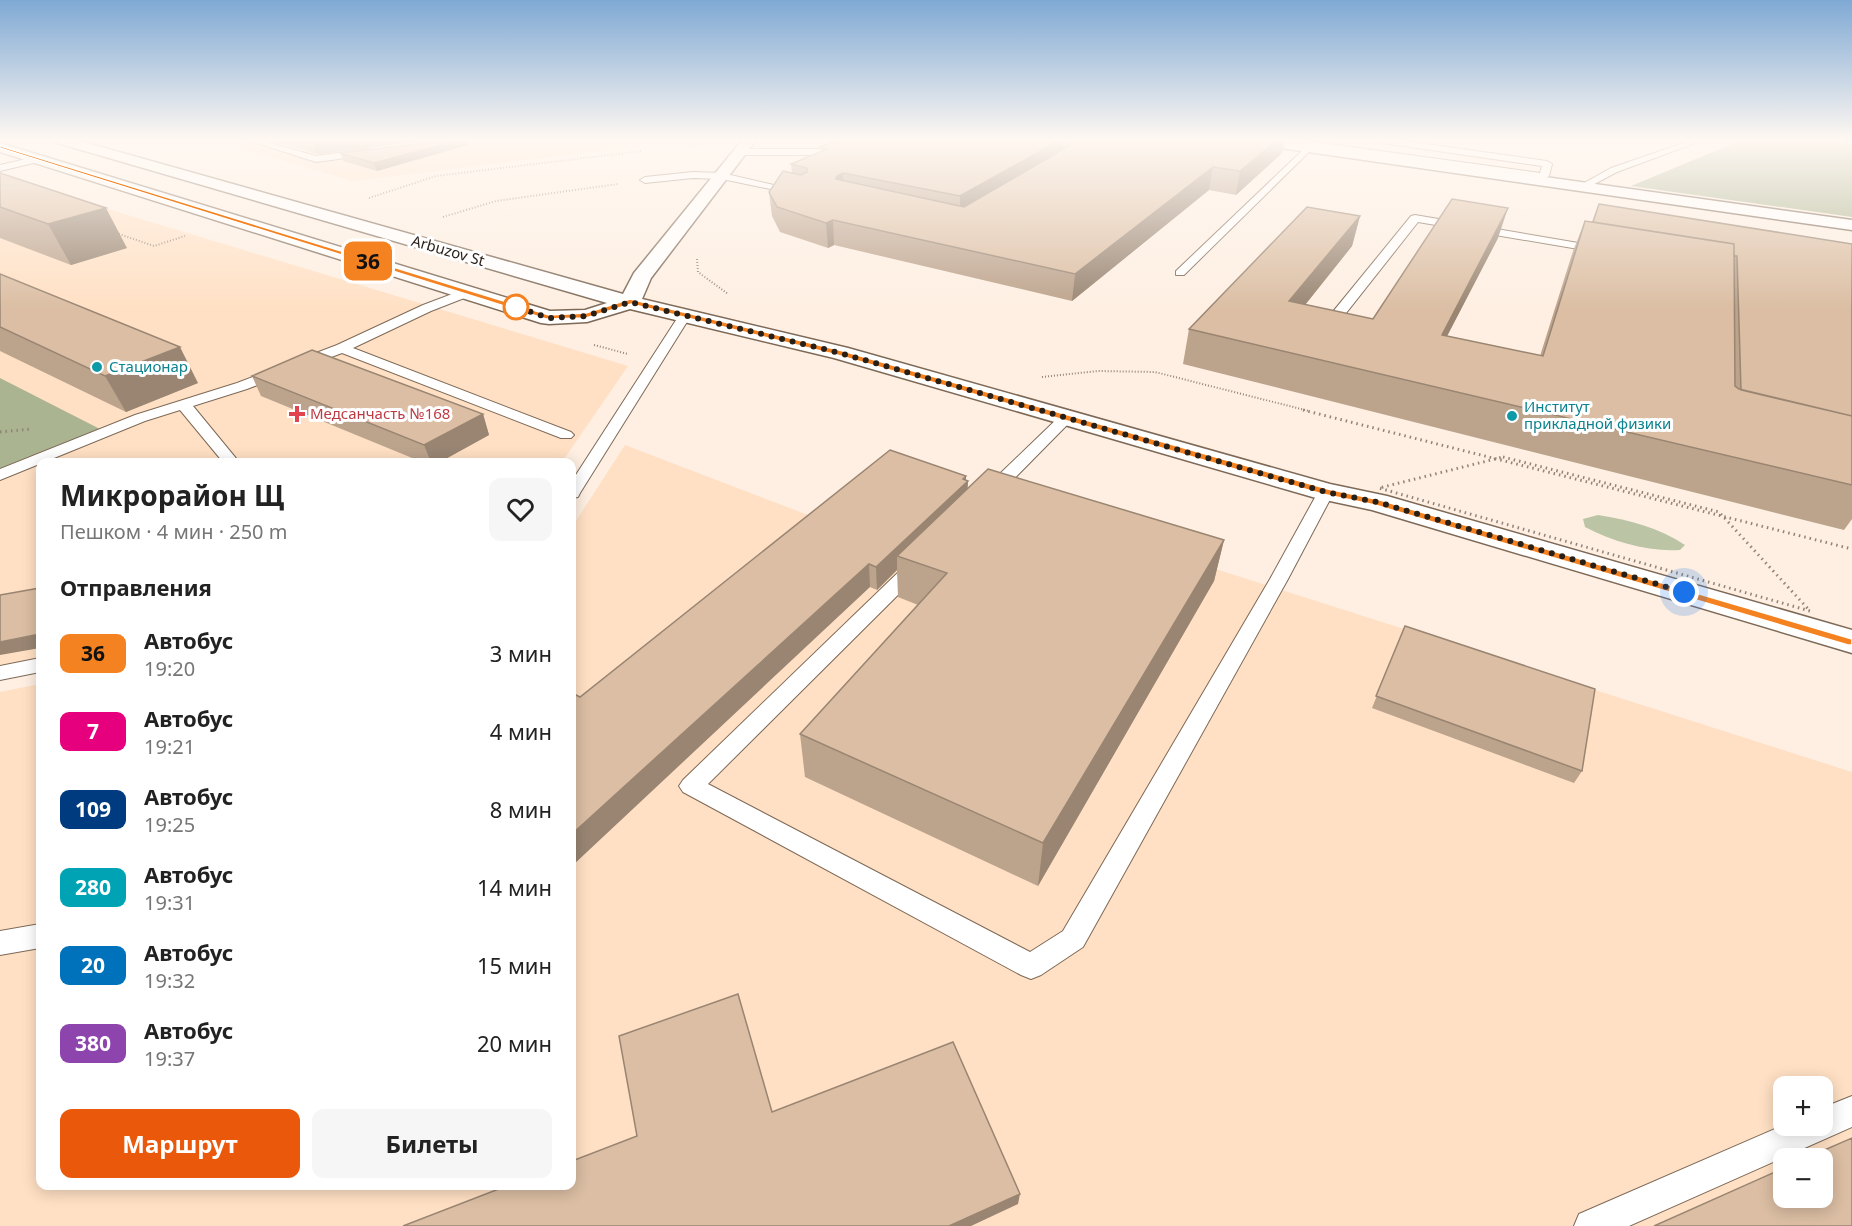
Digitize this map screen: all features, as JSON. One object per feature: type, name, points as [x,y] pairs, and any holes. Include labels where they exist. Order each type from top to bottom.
[{"type":"main road","name":"Arbuzov St","points":[[159,196],[549,318],[586,316],[630,302]]},
{"type":"main road","name":"Arbuzov St","points":[[260,196],[630,302],[840,353],[1326,492],[1377,502],[1852,642]]},
{"type":"main road","points":[[630,302],[641,277],[706,196]]},
{"type":"main road","points":[[1647,196],[1852,225]]},
{"type":"lane","points":[[1180,273],[1259,196]]},
{"type":"lane","points":[[1323,333],[1415,218],[1611,251]]},
{"type":"lane","points":[[42,458],[140,418],[242,386],[342,348],[427,308],[468,292]]},
{"type":"lane","points":[[576,487],[684,316]]},
{"type":"lane","points":[[342,348],[566,435]]},
{"type":"lane","points":[[183,404],[228,458]]},
{"type":"lane","points":[[970,513],[1066,418]]},
{"type":"lane","points":[[0,475],[36,460]]},
{"type":"lane","points":[[927,554],[691,786],[1031,966],[1073,939],[1279,579],[1326,492]]},
{"type":"lane","points":[[0,673],[36,666]]},
{"type":"lane","points":[[0,943],[36,937]]},
{"type":"lane","points":[[1833,1119],[1852,1111]]},
{"type":"lane","points":[[1591,1226],[1794,1136]]},
{"type":"path","points":[[363,199],[372,196]]},
{"type":"path","points":[[394,236],[428,221],[496,201],[530,196]]},
{"type":"path","points":[[109,231],[154,246],[191,234]]},
{"type":"path","points":[[696,253],[698,272],[732,298]]},
{"type":"path","points":[[1035,378],[1086,370],[1124,369],[1155,372],[1852,549]]},
{"type":"path","points":[[1503,457],[1719,512],[1810,611],[1379,488],[1503,457]]},
{"type":"shaded area","name":"Медсанчасть №168","points":[[0,196],[66,196],[628,366],[565,458],[36,458],[36,668],[0,675]]},
{"type":"shaded area","points":[[625,445],[821,520],[987,496],[1852,772],[1852,1226],[0,1226],[0,692],[36,685],[36,1190],[576,1190],[576,521]]},
{"type":"green space","points":[[1704,196],[1852,196],[1852,217]]},
{"type":"green space","points":[[0,378],[100,429],[0,472]]},
{"type":"green space","points":[[1598,515],[1643,525],[1664,533],[1685,545],[1680,550],[1668,550],[1644,548],[1619,541],[1585,527],[1583,519]]},
{"type":"building","points":[[0,196],[70,196],[106,208],[48,224],[0,207]]},
{"type":"building","points":[[771,196],[915,196],[964,207],[983,196],[1175,196],[1075,274],[833,220],[826,223],[777,207]]},
{"type":"building","points":[[1452,199],[1508,208],[1442,335],[1543,356],[1585,221],[1734,244],[1735,386],[1739,389],[1852,416],[1852,485],[1189,329],[1307,207],[1360,216],[1289,301],[1373,319]]},
{"type":"building","points":[[1599,204],[1852,244],[1852,416],[1741,390],[1737,256],[1734,256],[1734,244],[1593,222]]},
{"type":"building","points":[[0,274],[180,347],[105,376],[0,327]]},
{"type":"building","points":[[312,350],[483,414],[424,445],[252,376]]},
{"type":"building","points":[[890,450],[966,476],[963,479],[968,481],[876,567],[869,564],[576,830],[576,695],[580,697]]},
{"type":"building","points":[[988,469],[1224,540],[1043,843],[800,734],[947,573],[897,556]]},
{"type":"building","points":[[36,589],[36,635],[0,642],[0,595]]},
{"type":"building","points":[[1405,626],[1595,689],[1582,771],[1376,696]]},
{"type":"building","points":[[738,994],[772,1112],[953,1042],[1020,1194],[949,1226],[403,1226],[496,1190],[576,1190],[576,1159],[637,1136],[619,1036]]},
{"type":"building","points":[[1852,1138],[1852,1226],[1654,1226],[1773,1173],[1773,1208],[1833,1208],[1833,1148],[1829,1148]]},
{"type":"bus line","name":"36","points":[[161,196],[549,318],[586,316],[630,302],[840,353],[1326,492],[1377,502],[1852,642]]},
{"type":"place","name":"Стационар","points":[[97,367]]},
{"type":"place","name":"Медсанчасть №168","points":[[297,414]]},
{"type":"place","name":"Институт прикладной физики","points":[[1512,416]]},
{"type":"route","points":[[516,307],[513,306],[549,318],[586,316],[630,302],[840,353],[1326,492],[1377,502],[1684,592]]}]
